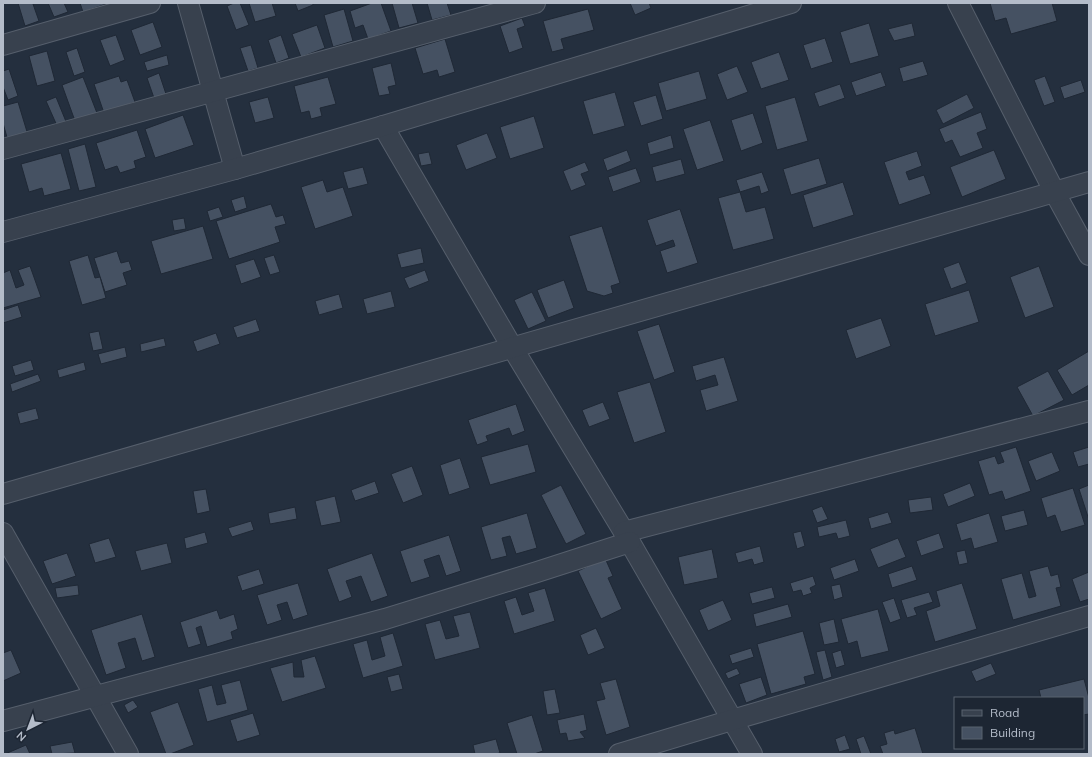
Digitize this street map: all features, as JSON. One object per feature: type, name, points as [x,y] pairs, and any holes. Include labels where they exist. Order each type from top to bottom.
[{"type":"street","points":[[3,45],[150,3]]},
{"type":"street","points":[[188,3],[236,169]]},
{"type":"street","points":[[3,149],[535,3]]},
{"type":"street","points":[[3,232],[236,169],[791,3]]},
{"type":"street","points":[[958,3],[1054,192],[1089,255]]},
{"type":"street","points":[[383,126],[512,347],[627,537],[752,754]]},
{"type":"street","points":[[3,494],[1089,182]]},
{"type":"street","points":[[3,721],[385,619],[537,572],[627,537],[1089,412]]},
{"type":"street","points":[[3,533],[128,754]]},
{"type":"street","points":[[619,754],[1089,616]]},
{"type":"building","points":[[18,3],[37,3],[33,4],[39,21],[25,26]]},
{"type":"building","points":[[48,3],[64,3],[68,12],[54,17]]},
{"type":"building","points":[[80,3],[109,3],[83,12]]},
{"type":"building","points":[[234,3],[240,3],[249,25],[236,30],[227,6]]},
{"type":"building","points":[[249,3],[272,3],[276,16],[255,22]]},
{"type":"building","points":[[295,3],[313,3],[313,5],[298,11]]},
{"type":"building","points":[[372,3],[381,3],[391,31],[368,39],[363,25],[355,28],[350,11]]},
{"type":"building","points":[[392,3],[412,3],[418,23],[399,28]]},
{"type":"building","points":[[427,3],[447,3],[451,15],[432,20]]},
{"type":"building","points":[[630,3],[649,3],[651,8],[635,15]]},
{"type":"building","points":[[990,3],[1052,3],[1057,21],[1011,34],[1006,18],[995,21]]},
{"type":"building","points":[[344,9],[353,41],[333,47],[324,15]]},
{"type":"building","points":[[588,9],[594,30],[561,39],[564,49],[552,52],[543,21]]},
{"type":"building","points":[[522,18],[525,26],[517,29],[523,48],[509,53],[500,26]]},
{"type":"building","points":[[153,22],[162,47],[140,55],[131,30]]},
{"type":"building","points":[[869,23],[879,56],[850,64],[840,32]]},
{"type":"building","points":[[912,23],[915,36],[894,41],[888,29]]},
{"type":"building","points":[[317,25],[325,48],[301,57],[292,34]]},
{"type":"building","points":[[116,35],[125,60],[110,66],[100,40]]},
{"type":"building","points":[[281,35],[289,58],[276,63],[268,40]]},
{"type":"building","points":[[825,38],[833,62],[811,69],[803,45]]},
{"type":"building","points":[[445,39],[455,72],[439,77],[437,70],[423,74],[415,48]]},
{"type":"building","points":[[251,45],[258,68],[248,71],[240,48]]},
{"type":"building","points":[[77,48],[85,72],[74,76],[66,52]]},
{"type":"building","points":[[47,51],[55,81],[37,86],[29,56]]},
{"type":"building","points":[[779,52],[789,80],[761,89],[751,62]]},
{"type":"building","points":[[167,55],[169,65],[147,71],[144,62]]},
{"type":"building","points":[[923,61],[928,75],[903,82],[899,68]]},
{"type":"building","points":[[391,63],[396,85],[388,87],[390,94],[379,96],[372,68]]},
{"type":"building","points":[[737,66],[748,92],[727,100],[717,74]]},
{"type":"building","points":[[9,69],[18,96],[8,100],[3,87],[3,71]]},
{"type":"building","points":[[699,71],[707,99],[666,111],[658,83]]},
{"type":"building","points":[[881,72],[886,86],[856,96],[851,82]]},
{"type":"building","points":[[159,73],[166,94],[154,98],[147,78]]},
{"type":"building","points":[[119,76],[121,82],[127,80],[135,102],[104,113],[94,84]]},
{"type":"building","points":[[1045,76],[1055,102],[1044,106],[1034,80]]},
{"type":"building","points":[[83,77],[97,113],[75,121],[62,85]]},
{"type":"building","points":[[328,77],[336,104],[320,108],[322,116],[311,119],[309,111],[301,113],[294,86]]},
{"type":"building","points":[[1081,80],[1085,92],[1064,99],[1060,87]]},
{"type":"building","points":[[840,84],[845,98],[819,107],[814,93]]},
{"type":"building","points":[[615,92],[625,126],[593,135],[583,101]]},
{"type":"building","points":[[967,94],[974,108],[943,124],[936,110]]},
{"type":"building","points":[[656,95],[663,119],[641,126],[633,102]]},
{"type":"building","points":[[56,97],[67,124],[58,128],[46,101]]},
{"type":"building","points":[[268,97],[274,118],[255,123],[249,102]]},
{"type":"building","points":[[795,97],[808,141],[777,150],[765,106]]},
{"type":"building","points":[[18,102],[28,135],[8,141],[3,123],[3,106]]},
{"type":"building","points":[[981,112],[987,129],[977,133],[983,148],[960,157],[952,140],[945,143],[939,129]]},
{"type":"building","points":[[753,113],[763,143],[741,151],[731,120]]},
{"type":"building","points":[[183,115],[194,145],[155,158],[145,129]]},
{"type":"building","points":[[534,116],[544,148],[510,159],[500,127]]},
{"type":"building","points":[[710,120],[724,161],[697,170],[683,129]]},
{"type":"building","points":[[137,130],[146,157],[134,161],[136,168],[120,173],[117,166],[105,170],[96,143]]},
{"type":"building","points":[[487,133],[497,158],[466,170],[456,145]]},
{"type":"building","points":[[671,135],[674,148],[650,155],[647,143]]},
{"type":"building","points":[[85,144],[96,187],[79,191],[68,149]]},
{"type":"building","points":[[627,150],[631,161],[607,171],[603,159]]},
{"type":"building","points":[[994,150],[1006,179],[962,197],[950,167]]},
{"type":"building","points":[[917,151],[922,166],[906,172],[909,180],[924,175],[931,194],[899,205],[884,162]]},
{"type":"building","points":[[429,152],[432,164],[421,166],[418,154]]},
{"type":"building","points":[[61,153],[71,189],[44,196],[42,188],[29,192],[21,164]]},
{"type":"building","points":[[819,158],[827,184],[791,195],[783,169]]},
{"type":"building","points":[[681,159],[685,174],[656,182],[652,167]]},
{"type":"building","points":[[585,162],[589,171],[581,174],[586,185],[571,191],[563,171]]},
{"type":"building","points":[[363,167],[368,184],[348,189],[343,172]]},
{"type":"building","points":[[636,168],[641,182],[613,192],[608,177]]},
{"type":"building","points":[[762,172],[769,191],[761,194],[759,186],[740,192],[736,180]]},
{"type":"building","points":[[323,180],[327,192],[343,187],[353,216],[315,229],[301,187]]},
{"type":"building","points":[[843,182],[854,215],[813,228],[803,195]]},
{"type":"building","points":[[740,192],[746,212],[765,207],[774,239],[733,250],[718,198]]},
{"type":"building","points":[[244,196],[247,208],[235,212],[231,200]]},
{"type":"building","points":[[271,204],[276,217],[283,215],[286,224],[275,227],[280,242],[229,259],[216,221]]},
{"type":"building","points":[[219,207],[223,217],[210,221],[207,211]]},
{"type":"building","points":[[680,209],[698,263],[667,273],[660,251],[675,246],[673,240],[656,246],[647,220]]},
{"type":"building","points":[[184,218],[186,229],[174,231],[172,220]]},
{"type":"building","points":[[203,226],[213,259],[161,274],[151,241]]},
{"type":"building","points":[[602,226],[620,283],[611,286],[613,293],[604,296],[587,291],[569,236]]},
{"type":"building","points":[[421,248],[424,263],[401,268],[397,254]]},
{"type":"building","points":[[117,251],[121,263],[129,261],[132,270],[123,273],[127,285],[105,292],[94,258]]},
{"type":"building","points":[[88,255],[95,278],[100,277],[106,298],[82,305],[69,261]]},
{"type":"building","points":[[274,255],[280,272],[270,275],[264,258]]},
{"type":"building","points":[[254,259],[261,277],[241,284],[235,265]]},
{"type":"building","points":[[959,262],[967,283],[951,289],[943,268]]},
{"type":"building","points":[[30,266],[41,297],[3,308],[3,273],[10,270],[16,288],[24,285],[18,270]]},
{"type":"building","points":[[1039,266],[1054,307],[1025,318],[1010,277]]},
{"type":"building","points":[[425,270],[429,281],[409,289],[404,278]]},
{"type":"building","points":[[564,280],[574,308],[548,318],[537,290]]},
{"type":"building","points":[[969,290],[979,322],[935,336],[925,304]]},
{"type":"building","points":[[391,291],[395,307],[367,314],[363,299]]},
{"type":"building","points":[[532,292],[546,321],[528,329],[514,300]]},
{"type":"building","points":[[339,294],[343,308],[319,315],[315,301]]},
{"type":"building","points":[[18,305],[22,317],[3,323],[3,310]]},
{"type":"building","points":[[881,318],[891,346],[856,359],[846,330]]},
{"type":"building","points":[[256,319],[260,331],[237,338],[233,327]]},
{"type":"building","points":[[659,324],[675,372],[654,380],[637,331]]},
{"type":"building","points":[[99,331],[103,349],[93,351],[89,333]]},
{"type":"building","points":[[216,333],[220,344],[197,352],[193,341]]},
{"type":"building","points":[[164,338],[166,346],[141,352],[140,344]]},
{"type":"building","points":[[125,347],[127,357],[101,364],[98,354]]},
{"type":"building","points":[[1089,351],[1089,385],[1072,395],[1057,370]]},
{"type":"building","points":[[724,357],[738,401],[706,411],[700,390],[718,385],[715,375],[696,381],[692,366]]},
{"type":"building","points":[[31,360],[34,370],[15,376],[12,366]]},
{"type":"building","points":[[84,362],[86,370],[59,378],[57,370]]},
{"type":"building","points":[[1048,371],[1064,400],[1033,416],[1017,387]]},
{"type":"building","points":[[38,374],[41,381],[12,392],[10,384]]},
{"type":"building","points":[[650,382],[666,432],[634,443],[617,392]]},
{"type":"building","points":[[603,402],[610,419],[589,427],[582,410]]},
{"type":"building","points":[[516,404],[525,431],[512,436],[509,428],[486,436],[488,441],[477,445],[468,420]]},
{"type":"building","points":[[36,408],[39,419],[20,424],[17,413]]},
{"type":"building","points":[[528,444],[536,472],[490,485],[481,457]]},
{"type":"building","points":[[1016,447],[1031,491],[1005,500],[1002,491],[989,495],[978,461],[995,456],[998,464],[1004,462],[1000,452]]},
{"type":"building","points":[[1089,447],[1089,464],[1078,467],[1073,452]]},
{"type":"building","points":[[1052,452],[1060,471],[1036,481],[1028,461]]},
{"type":"building","points":[[460,458],[470,488],[449,495],[440,465]]},
{"type":"building","points":[[412,466],[423,495],[403,503],[391,474]]},
{"type":"building","points":[[375,481],[379,493],[355,501],[351,490]]},
{"type":"building","points":[[970,483],[975,496],[948,507],[943,494]]},
{"type":"building","points":[[561,485],[586,534],[566,544],[541,495]]},
{"type":"building","points":[[1089,485],[1089,520],[1079,489]]},
{"type":"building","points":[[1073,488],[1085,525],[1061,532],[1055,515],[1047,518],[1041,498]]},
{"type":"building","points":[[206,489],[210,511],[197,514],[193,491]]},
{"type":"building","points":[[335,496],[341,522],[321,526],[315,501]]},
{"type":"building","points":[[931,497],[933,510],[910,513],[908,500]]},
{"type":"building","points":[[822,506],[828,519],[817,523],[812,510]]},
{"type":"building","points":[[295,507],[297,519],[270,524],[268,513]]},
{"type":"building","points":[[1024,510],[1028,525],[1005,531],[1001,516]]},
{"type":"building","points":[[888,512],[892,523],[871,529],[868,518]]},
{"type":"building","points":[[527,513],[537,548],[516,554],[510,536],[502,538],[507,556],[491,560],[481,527]]},
{"type":"building","points":[[989,513],[998,542],[974,549],[971,538],[961,541],[956,524]]},
{"type":"building","points":[[846,520],[850,536],[838,539],[836,533],[819,537],[817,527]]},
{"type":"building","points":[[251,521],[254,530],[232,537],[228,528]]},
{"type":"building","points":[[801,531],[805,546],[797,549],[793,533]]},
{"type":"building","points":[[205,532],[208,543],[186,549],[184,538]]},
{"type":"building","points":[[939,533],[944,548],[921,556],[916,541]]},
{"type":"building","points":[[449,535],[461,571],[446,576],[439,555],[424,560],[430,577],[411,583],[400,551]]},
{"type":"building","points":[[109,538],[116,557],[95,563],[89,544]]},
{"type":"building","points":[[898,538],[906,557],[878,568],[870,549]]},
{"type":"building","points":[[167,543],[172,563],[141,571],[135,551]]},
{"type":"building","points":[[760,546],[764,562],[754,565],[752,559],[738,563],[735,553]]},
{"type":"building","points":[[712,549],[718,578],[684,585],[678,557]]},
{"type":"building","points":[[965,550],[968,563],[959,565],[956,552]]},
{"type":"building","points":[[67,553],[76,576],[52,584],[43,561]]},
{"type":"building","points":[[372,553],[388,596],[371,602],[361,576],[346,581],[352,597],[339,602],[327,569]]},
{"type":"building","points":[[605,558],[613,576],[608,578],[622,609],[601,619],[578,571]]},
{"type":"building","points":[[855,559],[859,571],[834,580],[830,568]]},
{"type":"building","points":[[912,566],[917,580],[892,588],[888,574]]},
{"type":"building","points":[[1048,566],[1051,576],[1058,574],[1061,587],[1056,588],[1061,606],[1013,620],[1001,579],[1022,573],[1029,598],[1036,596],[1029,571]]},
{"type":"building","points":[[259,569],[264,584],[242,591],[237,576]]},
{"type":"building","points":[[1089,572],[1089,599],[1080,602],[1072,579]]},
{"type":"building","points":[[813,576],[816,585],[810,588],[812,593],[803,596],[801,590],[793,592],[790,583]]},
{"type":"building","points":[[298,583],[308,615],[293,620],[287,602],[277,605],[282,620],[267,625],[257,595]]},
{"type":"building","points":[[962,583],[977,629],[935,642],[926,611],[940,606],[936,591]]},
{"type":"building","points":[[840,584],[843,597],[834,600],[831,586]]},
{"type":"building","points":[[78,585],[79,595],[57,598],[55,588]]},
{"type":"building","points":[[772,587],[775,598],[752,604],[749,593]]},
{"type":"building","points":[[545,588],[555,621],[514,634],[504,601],[516,597],[522,615],[534,611],[528,593]]},
{"type":"building","points":[[929,592],[933,602],[914,608],[917,615],[907,618],[901,600]]},
{"type":"building","points":[[894,598],[901,619],[890,623],[882,602]]},
{"type":"building","points":[[723,600],[732,620],[708,631],[699,610]]},
{"type":"building","points":[[788,604],[792,617],[756,627],[753,614]]},
{"type":"building","points":[[878,609],[889,651],[861,658],[857,641],[848,644],[841,619]]},
{"type":"building","points":[[217,610],[220,619],[234,614],[238,629],[231,632],[233,639],[207,647],[201,626],[196,628],[201,644],[188,648],[180,622]]},
{"type":"building","points":[[470,612],[480,648],[435,660],[425,624],[440,620],[446,639],[459,636],[453,616]]},
{"type":"building","points":[[142,614],[155,657],[142,661],[135,638],[118,643],[126,668],[106,675],[91,630]]},
{"type":"building","points":[[834,619],[839,642],[824,645],[819,623]]},
{"type":"building","points":[[596,628],[605,648],[588,655],[580,635]]},
{"type":"building","points":[[803,631],[815,674],[804,677],[806,684],[771,694],[757,644]]},
{"type":"building","points":[[393,633],[403,666],[363,678],[353,644],[367,640],[372,660],[385,656],[380,637]]},
{"type":"building","points":[[751,648],[754,657],[732,664],[729,655]]},
{"type":"building","points":[[11,650],[21,673],[3,681],[3,653]]},
{"type":"building","points":[[825,650],[832,677],[823,680],[816,652]]},
{"type":"building","points":[[841,650],[845,665],[836,668],[832,653]]},
{"type":"building","points":[[315,656],[326,688],[282,702],[270,668],[293,662],[294,677],[304,677],[301,660]]},
{"type":"building","points":[[991,663],[996,674],[976,682],[971,671]]},
{"type":"building","points":[[737,668],[740,674],[728,679],[725,673]]},
{"type":"building","points":[[399,674],[403,689],[391,692],[387,677]]},
{"type":"building","points":[[761,677],[767,695],[746,703],[739,684]]},
{"type":"building","points":[[616,679],[630,727],[606,735],[596,701],[605,699],[600,683]]},
{"type":"building","points":[[1084,679],[1089,698],[1089,714],[1084,715],[1084,697],[1041,697],[1039,690]]},
{"type":"building","points":[[240,680],[248,710],[207,722],[198,689],[212,685],[217,705],[226,703],[221,685]]},
{"type":"building","points":[[555,689],[560,713],[547,715],[543,691]]},
{"type":"building","points":[[133,700],[138,707],[128,713],[124,705]]},
{"type":"building","points":[[178,702],[194,745],[170,754],[166,754],[150,712]]},
{"type":"building","points":[[253,713],[260,735],[237,742],[230,720]]},
{"type":"building","points":[[584,714],[587,730],[580,732],[585,738],[568,741],[566,733],[560,734],[557,720]]},
{"type":"building","points":[[532,715],[543,751],[534,754],[517,754],[507,723]]},
{"type":"building","points":[[915,728],[923,754],[883,754],[880,746],[887,744],[884,733],[894,730],[895,734]]},
{"type":"building","points":[[845,735],[850,749],[839,752],[835,739]]},
{"type":"building","points":[[864,736],[871,754],[861,754],[856,739]]},
{"type":"building","points":[[496,739],[500,753],[475,754],[473,745]]},
{"type":"building","points":[[72,742],[75,753],[52,754],[50,746]]},
{"type":"building","points":[[26,745],[30,754],[5,754]]}]
